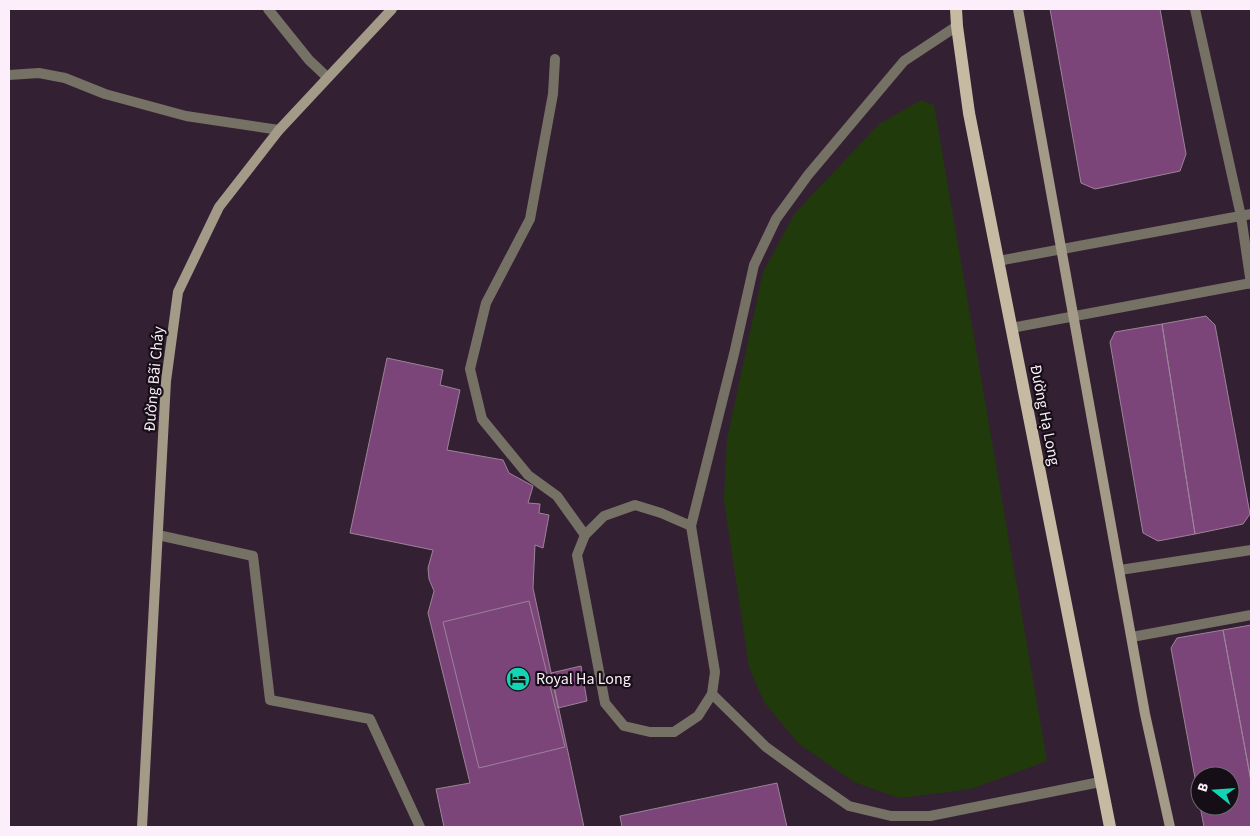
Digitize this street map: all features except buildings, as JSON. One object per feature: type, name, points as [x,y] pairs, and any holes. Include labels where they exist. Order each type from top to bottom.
[{"type":"main road","name":"Đường Bãi Cháy","points":[[142,827],[166,381],[178,292],[219,206],[280,130],[327,77],[392,9]]},
{"type":"main road","name":"Đường Hạ Long","points":[[956,9],[969,113],[1110,827]]},
{"type":"main road","points":[[1018,9],[1145,714],[1170,827]]},
{"type":"street","points":[[268,9],[309,60],[327,77]]},
{"type":"street","points":[[1011,328],[1251,283],[1246,215],[1195,9]]},
{"type":"street","points":[[690,526],[661,513],[635,505],[604,516],[585,535],[577,555],[605,703],[624,726],[650,732],[674,732],[698,716],[712,694],[715,672],[690,526],[734,354],[754,265],[776,219],[808,175],[904,61],[957,26]]},
{"type":"street","points":[[555,59],[553,94],[530,219],[486,303],[470,369],[482,419],[528,474],[557,496],[585,535]]},
{"type":"street","points":[[9,75],[39,72],[65,78],[105,94],[186,116],[280,130]]},
{"type":"street","points":[[998,261],[1246,215]]},
{"type":"street","points":[[158,535],[253,556],[270,700],[370,719],[420,827]]},
{"type":"street","points":[[1120,570],[1251,550]]},
{"type":"street","points":[[1132,637],[1251,615]]},
{"type":"street","points":[[712,694],[766,747],[849,806],[891,816],[930,816],[1100,782]]},
{"type":"green space","points":[[921,100],[934,105],[1047,761],[971,789],[899,798],[854,782],[799,744],[764,702],[749,667],[724,500],[727,439],[763,272],[795,213],[879,124]]},
{"type":"place","name":"Royal Ha Long","points":[[518,679]]}]
